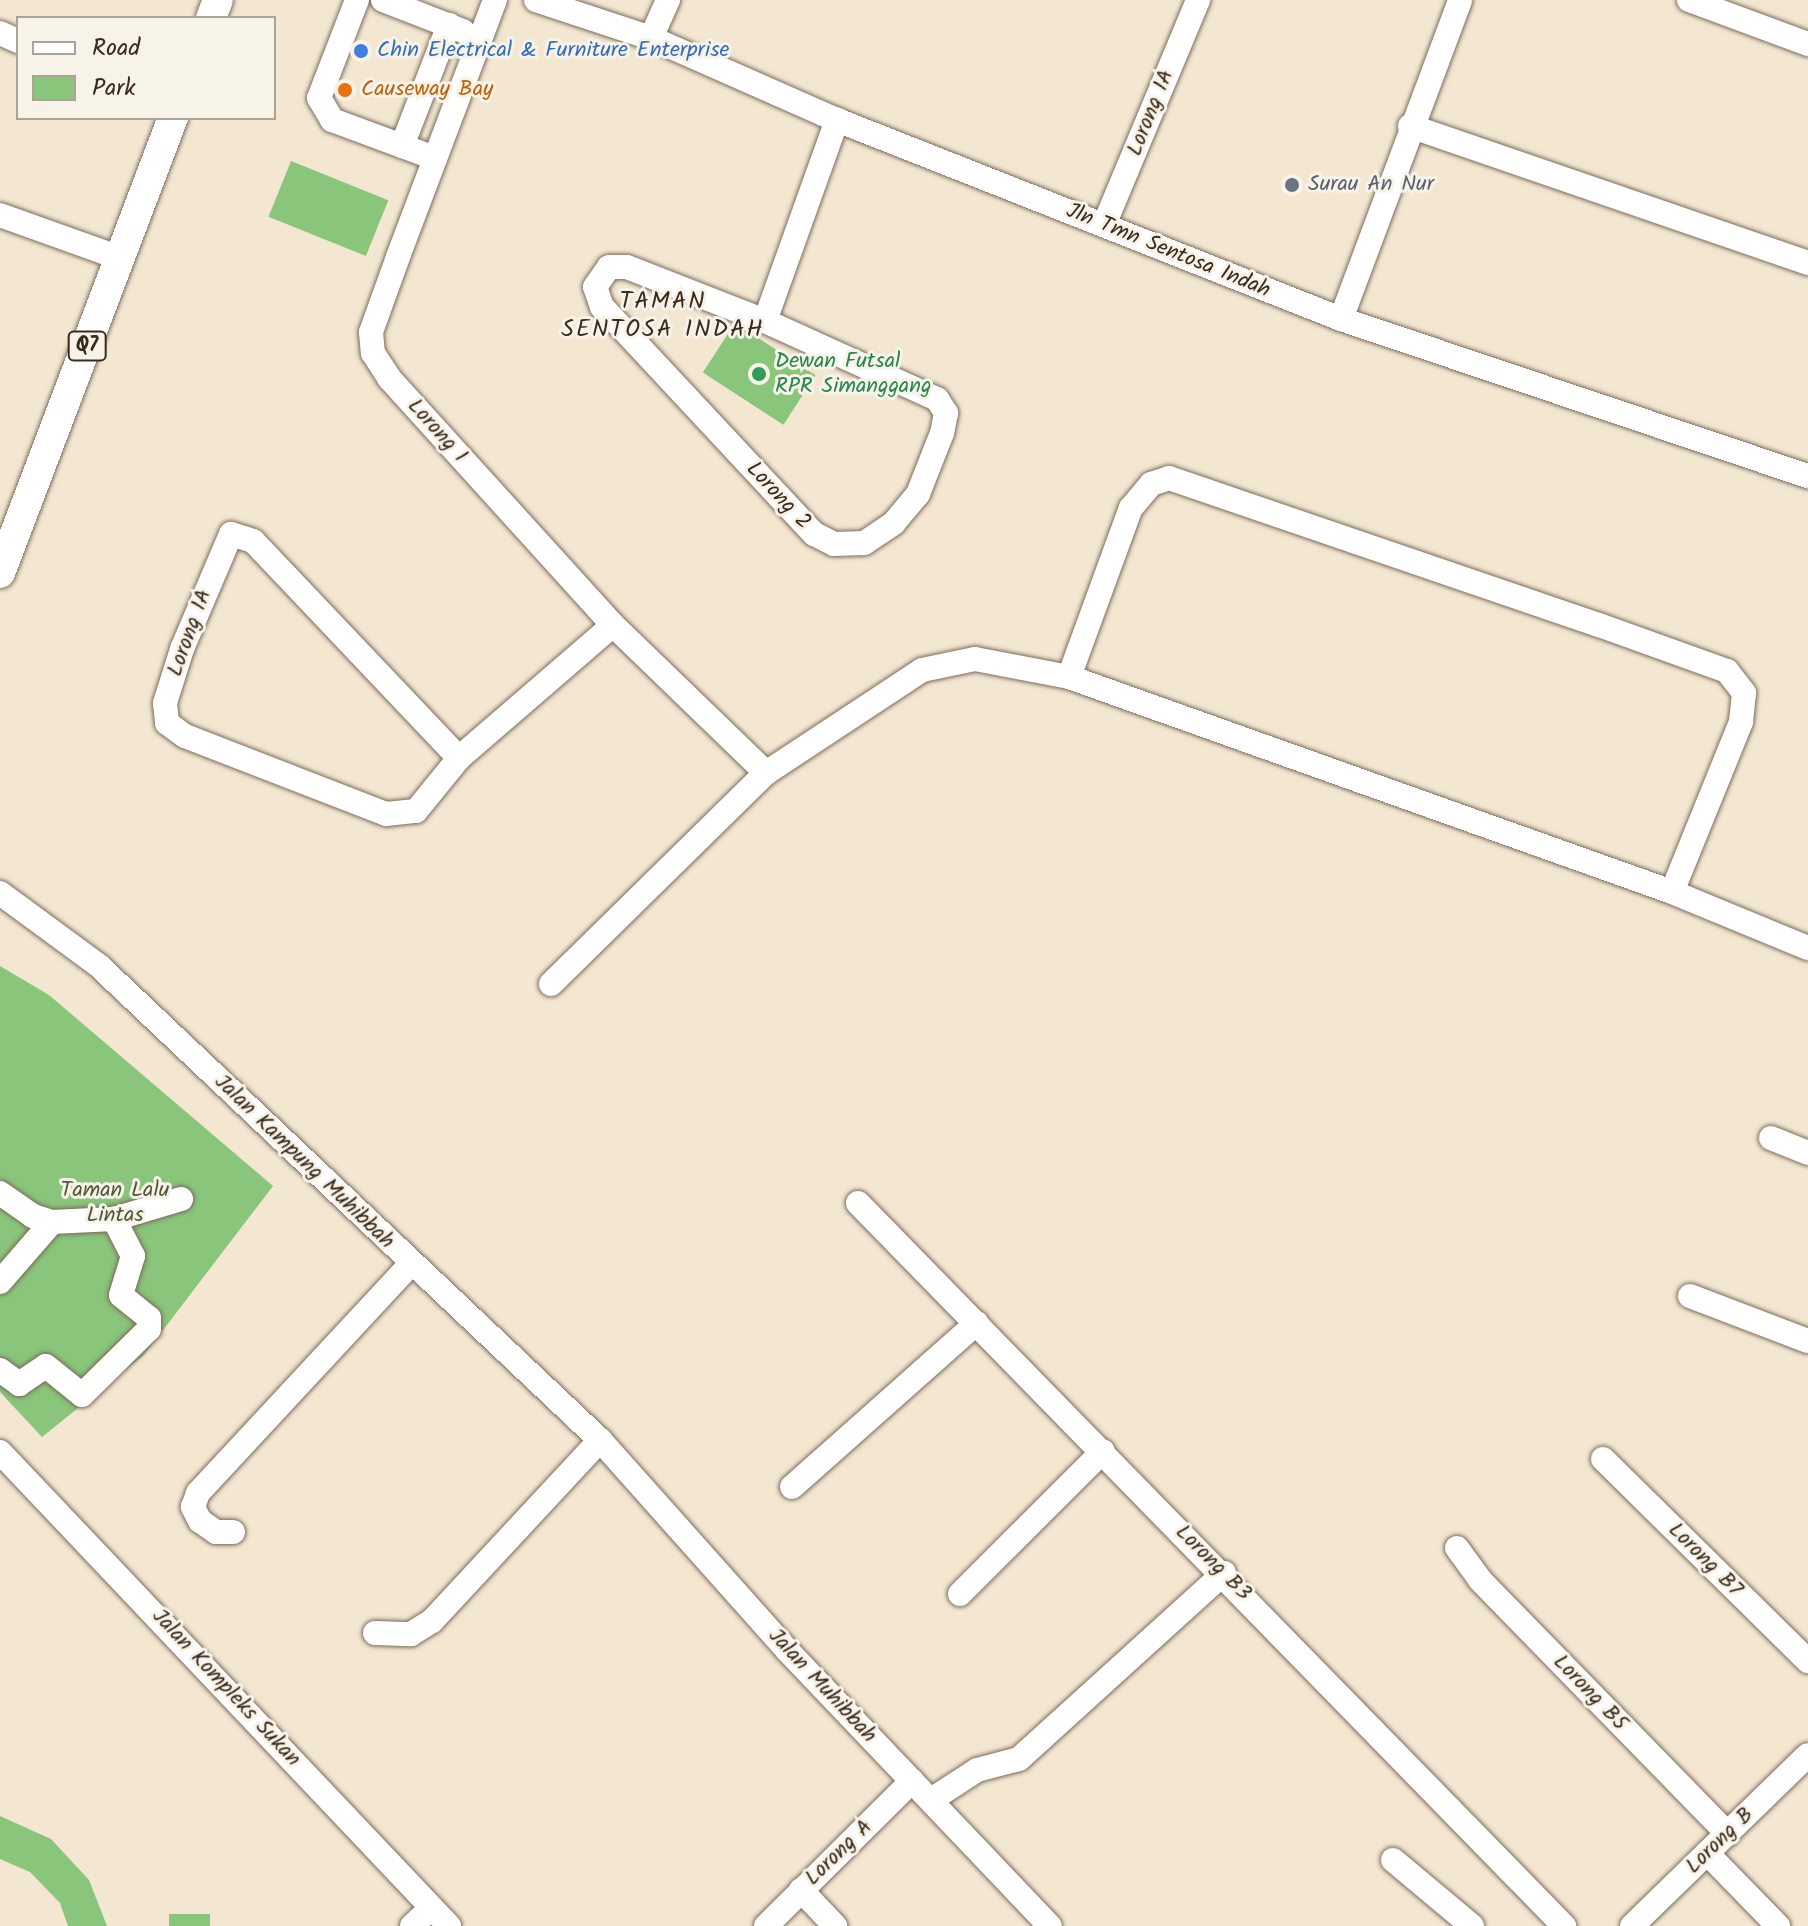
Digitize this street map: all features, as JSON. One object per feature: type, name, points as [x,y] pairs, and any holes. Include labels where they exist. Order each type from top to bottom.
[{"type":"main road","name":"Q7","points":[[0,573],[172,120]]},
{"type":"street","points":[[357,0],[319,98],[332,120],[435,158]]},
{"type":"street","points":[[383,0],[480,38]]},
{"type":"street","name":"Lorong 1","points":[[495,0],[371,332],[373,353],[389,378],[613,625],[766,773]]},
{"type":"street","name":"Jln Tmn Sentosa Indah","points":[[536,0],[651,38],[837,120],[1341,319],[1808,476]]},
{"type":"street","points":[[651,38],[668,0]]},
{"type":"street","name":"Lorong 1A","points":[[1104,225],[1198,0]]},
{"type":"street","points":[[1341,319],[1410,126],[1460,0]]},
{"type":"street","points":[[1689,0],[1808,44]]},
{"type":"street","points":[[402,146],[449,25]]},
{"type":"street","points":[[765,321],[837,120]]},
{"type":"street","points":[[1410,126],[1808,263]]},
{"type":"street","points":[[0,215],[120,258]]},
{"type":"street","name":"Lorong 2","points":[[627,267],[765,321],[921,388],[943,407],[942,433],[918,494],[894,523],[864,543],[834,544],[814,534],[602,307],[595,287],[602,272],[627,267]]},
{"type":"street","points":[[1069,677],[1131,508],[1151,484],[1169,478],[1613,630],[1727,671],[1744,693],[1741,722],[1672,892]]},
{"type":"street","name":"Lorong 1A","points":[[459,758],[253,541],[231,534],[163,712],[173,730],[386,814],[416,811],[459,758],[613,625]]},
{"type":"street","points":[[551,984],[766,773],[922,670],[946,662],[975,659],[1069,677],[1672,892],[1808,948]]},
{"type":"street","name":"Jalan Kampung Muhibbah","points":[[0,893],[98,965],[600,1440]]},
{"type":"street","points":[[1771,1138],[1808,1153]]},
{"type":"street","points":[[0,1193],[33,1216],[52,1222],[114,1219],[181,1199]]},
{"type":"street","name":"Lorong B3","points":[[858,1203],[1224,1573],[1564,1926]]},
{"type":"street","points":[[0,1370],[19,1384],[46,1366],[82,1395],[149,1329],[149,1318],[121,1295],[133,1256],[114,1219]]},
{"type":"street","points":[[0,1282],[52,1222]]},
{"type":"street","points":[[233,1532],[216,1532],[200,1521],[193,1507],[198,1493],[411,1264]]},
{"type":"street","points":[[1690,1296],[1808,1341]]},
{"type":"street","points":[[792,1487],[977,1323]]},
{"type":"street","points":[[375,1633],[411,1634],[432,1621],[600,1440]]},
{"type":"street","name":"Jalan Muhibbah","points":[[600,1440],[912,1781],[1050,1926]]},
{"type":"street","points":[[960,1594],[1103,1451]]},
{"type":"street","name":"Jalan Kompleks Sukan","points":[[0,1452],[449,1926]]},
{"type":"street","name":"Lorong B7","points":[[1603,1459],[1808,1661]]},
{"type":"street","name":"Lorong B5","points":[[1457,1548],[1480,1580],[1728,1834]]},
{"type":"street","points":[[931,1800],[977,1770],[1019,1759],[1224,1573]]},
{"type":"street","name":"Lorong B","points":[[1632,1926],[1808,1755]]},
{"type":"street","name":"Lorong A","points":[[766,1926],[912,1781]]},
{"type":"street","points":[[1707,1853],[1778,1926]]},
{"type":"street","points":[[1393,1860],[1472,1926]]},
{"type":"street","points":[[801,1890],[835,1926]]},
{"type":"street","points":[[412,1926],[431,1908]]},
{"type":"green space","points":[[291,161],[388,200],[366,256],[269,217]]},
{"type":"green space","name":"Dewan Futsal RPR Simanggang","points":[[735,323],[816,375],[783,425],[703,372]]},
{"type":"green space","name":"Taman Lalu Lintas","points":[[0,966],[49,995],[273,1186],[144,1355],[42,1437],[0,1392]]},
{"type":"green space","points":[[0,1816],[51,1839],[89,1880],[107,1926],[68,1926],[60,1903],[30,1872],[0,1859]]},
{"type":"green space","points":[[169,1914],[210,1914],[210,1926],[169,1926]]},
{"type":"place","name":"Chin Electrical & Furniture Enterprise","points":[[361,51]]},
{"type":"place","name":"Causeway Bay","points":[[345,90]]},
{"type":"place","name":"Surau An Nur","points":[[1292,185]]},
{"type":"place","name":"Dewan Futsal RPR Simanggang","points":[[759,374]]},
{"type":"district","name":"TAMAN SENTOSA INDAH","points":[[663,316]]}]
